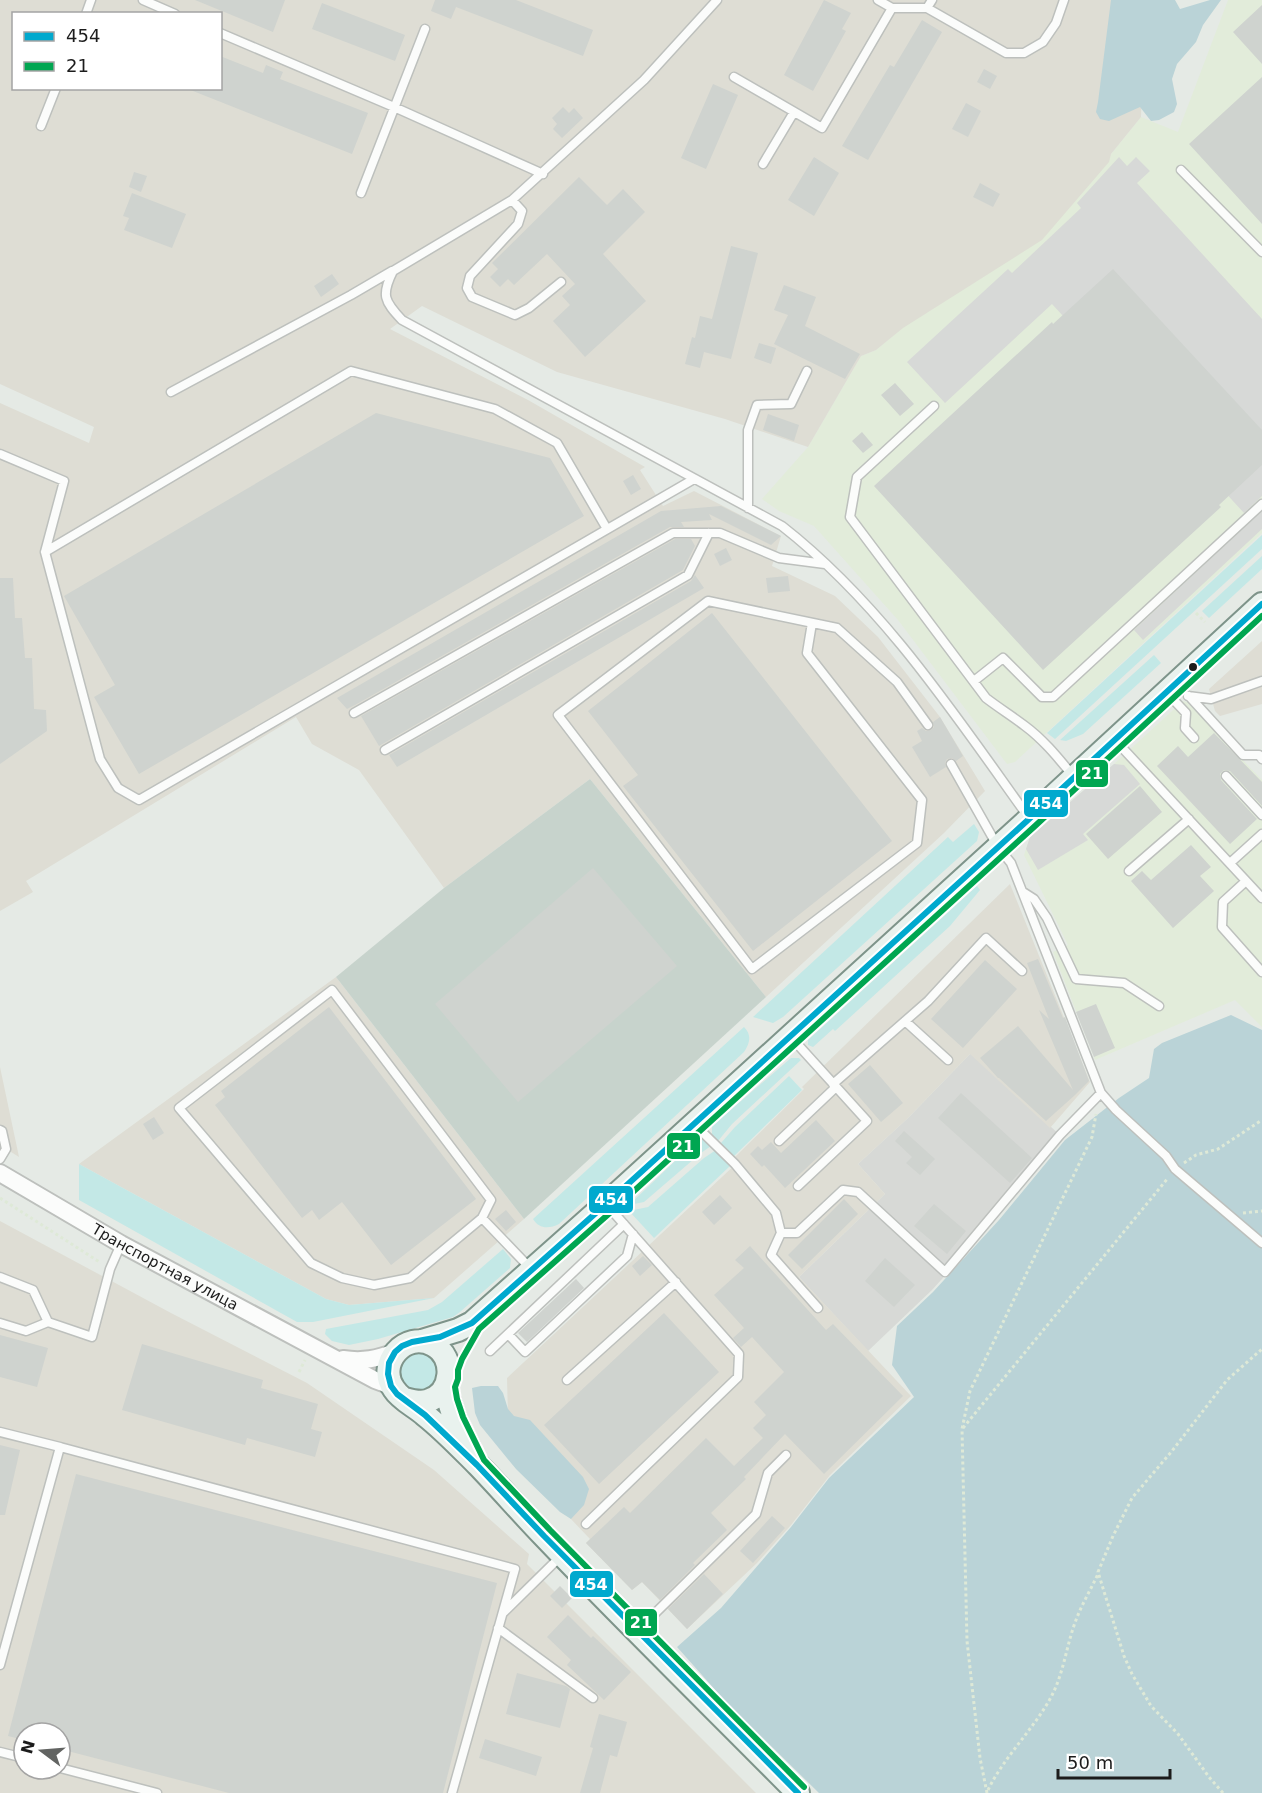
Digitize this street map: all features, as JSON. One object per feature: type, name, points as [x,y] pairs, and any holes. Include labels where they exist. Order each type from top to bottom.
[{"type":"street","points":[[398,1393],[417,1402],[428,1401],[439,1395],[461,1340],[472,1323],[606,1204],[1115,739],[1176,690],[1262,603]]},
{"type":"street","name":"Транспортная улица","points":[[0,1173],[121,1244],[398,1393]]},
{"type":"street","points":[[334,1358],[360,1361],[377,1359],[412,1342],[458,1330],[472,1323]]},
{"type":"street","points":[[422,1341],[432,1344],[446,1358],[448,1401],[455,1421],[477,1465]]},
{"type":"street","points":[[395,1352],[389,1363],[388,1374],[398,1393],[425,1415],[477,1465],[562,1555],[798,1793]]},
{"type":"lane","points":[[143,0],[170,12]]},
{"type":"lane","points":[[171,392],[351,295],[512,200],[644,80],[717,0]]},
{"type":"lane","points":[[878,0],[892,8],[929,4],[1006,53],[1024,53],[1042,42],[1056,23],[1064,0]]},
{"type":"lane","points":[[734,77],[822,128],[892,8]]},
{"type":"lane","points":[[361,193],[425,29]]},
{"type":"lane","points":[[222,34],[394,106],[543,174]]},
{"type":"lane","points":[[41,126],[55,90]]},
{"type":"lane","points":[[763,164],[794,112]]},
{"type":"lane","points":[[1181,171],[1262,252]]},
{"type":"lane","points":[[512,200],[522,211],[518,224],[470,276],[467,288],[472,297],[515,315],[529,308],[561,282]]},
{"type":"lane","points":[[393,271],[386,285],[386,302],[402,320],[782,526],[804,544],[868,605],[953,712],[1029,819]]},
{"type":"lane","points":[[45,552],[351,371],[495,409],[557,443],[607,529]]},
{"type":"lane","points":[[748,508],[748,430],[757,405],[791,404],[807,371]]},
{"type":"lane","points":[[934,406],[857,477],[850,517],[986,698],[1026,726],[1049,747],[1074,778]]},
{"type":"lane","points":[[0,454],[64,482],[45,552],[100,759],[118,788],[139,800],[694,479]]},
{"type":"lane","points":[[974,681],[1003,658],[1042,697],[1053,697],[1262,504]]},
{"type":"lane","points":[[354,713],[673,533],[720,533],[779,558],[826,564]]},
{"type":"lane","points":[[385,750],[688,575],[710,533]]},
{"type":"lane","points":[[812,623],[807,653],[922,800],[916,843],[752,969],[558,715],[708,601],[837,628],[897,682],[928,725]]},
{"type":"lane","points":[[1176,690],[1211,699],[1262,681]]},
{"type":"lane","points":[[1176,690],[1186,713],[1185,728],[1194,738]]},
{"type":"lane","points":[[1176,690],[1243,755],[1261,755]]},
{"type":"lane","points":[[1115,739],[1262,898]]},
{"type":"lane","points":[[951,764],[998,847],[1011,863],[1101,1093],[1166,1156],[1175,1169],[1262,1243]]},
{"type":"lane","points":[[1226,776],[1262,815]]},
{"type":"lane","points":[[1129,871],[1189,819]]},
{"type":"lane","points":[[1230,863],[1262,834]]},
{"type":"lane","points":[[1246,881],[1223,902],[1222,927],[1262,972]]},
{"type":"lane","points":[[1022,891],[1034,899],[1047,918],[1076,979],[1124,983],[1159,1006]]},
{"type":"lane","points":[[779,1141],[928,1001],[986,938],[1022,971]]},
{"type":"lane","points":[[332,990],[491,1200],[482,1218],[410,1278],[374,1285],[342,1278],[310,1263],[179,1108],[332,990]]},
{"type":"lane","points":[[905,1021],[948,1060]]},
{"type":"lane","points":[[790,1036],[867,1121],[798,1186]]},
{"type":"lane","points":[[781,1233],[797,1233],[843,1190],[858,1192],[945,1272],[1060,1135],[1101,1093]]},
{"type":"lane","points":[[694,1123],[735,1164],[776,1212],[781,1233],[771,1255],[818,1308]]},
{"type":"lane","points":[[0,1130],[6,1149],[0,1159]]},
{"type":"lane","points":[[586,1524],[738,1377],[739,1354],[606,1204]]},
{"type":"lane","points":[[482,1218],[531,1269]]},
{"type":"lane","points":[[490,1351],[624,1224]]},
{"type":"lane","points":[[508,1334],[525,1352],[627,1256],[633,1234]]},
{"type":"lane","points":[[0,1323],[27,1331],[48,1322],[92,1337],[110,1269],[121,1244]]},
{"type":"lane","points":[[0,1277],[33,1290],[48,1322]]},
{"type":"lane","points":[[567,1380],[676,1282]]},
{"type":"lane","points":[[0,1432],[515,1569],[452,1793]]},
{"type":"lane","points":[[0,1665],[60,1447]]},
{"type":"lane","points":[[637,1631],[756,1514],[768,1473],[786,1455]]},
{"type":"lane","points":[[502,1614],[562,1555]]},
{"type":"lane","points":[[498,1628],[593,1698]]},
{"type":"lane","points":[[72,1771],[157,1793]]},
{"type":"path","points":[[1196,613],[1205,622]]},
{"type":"path","points":[[987,1792],[980,1758],[967,1641],[962,1429],[970,1391],[1092,1137],[1101,1093]]},
{"type":"path","points":[[962,1429],[1175,1169],[1196,1155],[1218,1149],[1262,1120]]},
{"type":"path","points":[[0,1198],[110,1269]]},
{"type":"path","points":[[987,1792],[997,1772],[1051,1697],[1065,1661],[1076,1621],[1132,1498],[1227,1380],[1262,1349]]},
{"type":"path","points":[[299,1372],[306,1359]]},
{"type":"path","points":[[1098,1572],[1124,1656],[1132,1674],[1151,1706],[1178,1734],[1223,1793]]},
{"type":"shaded area","points":[[0,0],[1145,0],[1141,117],[1111,154],[1109,162],[1042,240],[903,328],[876,350],[861,356],[808,447],[725,419],[557,372],[422,306],[390,329],[528,400],[645,467],[640,470],[663,506],[694,491],[781,536],[772,566],[835,596],[878,637],[940,717],[985,791],[944,833],[766,997],[590,779],[444,888],[359,770],[312,744],[296,717],[26,881],[33,892],[0,911],[0,403],[89,443],[94,427],[0,384]]},
{"type":"shaded area","points":[[1111,0],[1175,0],[1180,9],[1210,0],[1221,0],[1203,25],[1196,42],[1177,64],[1172,79],[1177,104],[1174,112],[1159,120],[1151,121],[1140,107],[1109,121],[1100,119],[1096,112]]},
{"type":"shaded area","points":[[1228,0],[1262,0],[1262,533],[1015,762],[1007,764],[898,620],[814,526],[779,511],[762,499],[808,447],[861,356],[876,350],[1111,154],[1141,117],[1178,132]]},
{"type":"shaded area","points":[[1119,157],[1127,166],[1136,157],[1150,171],[1137,183],[1262,319],[1262,496],[1244,513],[1052,304],[945,403],[907,362],[1008,269],[1012,273],[1081,208],[1077,203]]},
{"type":"shaded area","points":[[1262,511],[1262,529],[1143,640],[1134,630]]},
{"type":"shaded area","points":[[1262,535],[1262,549],[1055,739],[1047,733]]},
{"type":"shaded area","points":[[1262,556],[1262,569],[1209,618],[1202,611]]},
{"type":"shaded area","points":[[1262,641],[1262,704],[1220,716],[1215,711],[1209,689]]},
{"type":"shaded area","points":[[1154,655],[1161,663],[1083,734],[1066,741],[1060,740]]},
{"type":"shaded area","points":[[1183,701],[1187,702],[1262,780],[1262,1027],[1235,1000],[1095,1060],[1053,952],[1068,945],[1024,855],[1030,837]]},
{"type":"shaded area","points":[[1114,764],[1124,765],[1140,784],[1083,834],[1088,840],[1038,870],[1026,849],[1030,837]]},
{"type":"shaded area","points":[[590,779],[766,997],[524,1219],[336,977],[444,888]]},
{"type":"shaded area","points":[[974,824],[979,832],[977,841],[783,1017],[773,1023],[753,1017],[948,837],[953,842]]},
{"type":"shaded area","points":[[1010,884],[1090,1082],[1050,1128],[970,1054],[908,1118],[858,1164],[885,1194],[799,1277],[911,1396],[830,1475],[791,1525],[757,1563],[687,1629],[642,1582],[632,1590],[586,1543],[590,1539],[509,1454],[507,1378],[738,1162],[735,1157],[804,1089],[802,1087]]},
{"type":"shaded area","points":[[977,886],[980,890],[950,926],[835,1031],[833,1029],[813,1047],[808,1045],[808,1040]]},
{"type":"shaded area","points":[[336,977],[524,1219],[434,1298],[349,1305],[326,1299],[79,1164]]},
{"type":"shaded area","points":[[1231,1015],[1262,1030],[1262,1793],[819,1793],[726,1702],[677,1647],[721,1608],[791,1527],[829,1478],[914,1397],[892,1365],[897,1326],[933,1292],[999,1220],[1065,1140],[1149,1078],[1154,1049],[1162,1043]]},
{"type":"shaded area","points":[[744,1027],[749,1039],[744,1052],[559,1224],[545,1227],[535,1222],[533,1219]]},
{"type":"shaded area","points":[[971,1053],[1063,1138],[996,1219],[932,1290],[868,1351],[799,1277],[885,1194],[858,1164],[908,1118]]},
{"type":"shaded area","points":[[791,1058],[801,1060],[732,1124],[718,1141],[712,1134],[712,1126]]},
{"type":"shaded area","points":[[0,1067],[19,1157],[0,1145]]},
{"type":"shaded area","points":[[789,1076],[802,1090],[733,1157],[721,1143]]},
{"type":"shaded area","points":[[697,1140],[706,1140],[711,1146],[644,1202],[629,1205]]},
{"type":"shaded area","points":[[716,1150],[730,1166],[654,1238],[629,1211],[648,1207]]},
{"type":"shaded area","points":[[79,1164],[326,1299],[349,1305],[434,1298],[313,1322],[297,1322],[79,1200]]},
{"type":"shaded area","points":[[0,1221],[307,1383],[434,1470],[529,1554],[527,1564],[756,1793],[0,1793]]},
{"type":"shaded area","points":[[503,1249],[511,1259],[510,1268],[453,1317],[349,1345],[332,1341],[325,1334],[326,1329],[428,1310],[442,1302]]},
{"type":"shaded area","points":[[408,1353],[428,1353],[435,1362],[438,1373],[433,1388],[414,1394],[398,1382],[398,1362]]},
{"type":"shaded area","points":[[498,1386],[508,1409],[514,1416],[530,1420],[583,1477],[589,1489],[584,1505],[571,1519],[560,1512],[516,1469],[480,1425],[475,1413],[472,1388]]},
{"type":"building","points":[[195,0],[285,0],[273,32]]},
{"type":"building","points":[[435,0],[516,0],[593,30],[583,56],[456,7],[451,19],[431,11]]},
{"type":"building","points":[[824,0],[851,13],[842,29],[846,31],[813,91],[784,75]]},
{"type":"building","points":[[322,3],[405,35],[395,61],[312,29]]},
{"type":"building","points":[[1262,5],[1262,64],[1233,32]]},
{"type":"building","points":[[922,20],[942,32],[868,160],[842,146],[890,65],[894,67]]},
{"type":"building","points":[[222,57],[263,73],[266,65],[283,72],[280,79],[368,113],[352,154],[191,90],[222,90]]},
{"type":"building","points":[[984,69],[997,76],[990,89],[977,82]]},
{"type":"building","points":[[1262,77],[1262,224],[1189,144]]},
{"type":"building","points":[[713,84],[738,95],[706,169],[681,158]]},
{"type":"building","points":[[966,103],[981,111],[968,137],[952,129]]},
{"type":"building","points":[[563,107],[569,113],[574,108],[583,118],[562,138],[553,129],[557,124],[552,118]]},
{"type":"building","points":[[814,157],[839,173],[814,216],[788,200]]},
{"type":"building","points":[[134,172],[147,176],[141,192],[129,187]]},
{"type":"building","points":[[579,177],[607,205],[623,189],[645,212],[603,254],[646,301],[585,357],[553,321],[570,305],[562,296],[575,284],[547,254],[514,285],[508,279],[500,287],[490,277],[498,269],[492,263]]},
{"type":"building","points":[[980,183],[1000,194],[993,207],[973,197]]},
{"type":"building","points":[[132,193],[186,214],[172,248],[124,230],[129,218],[123,216]]},
{"type":"building","points":[[731,246],[758,253],[731,359],[704,352],[700,368],[685,364],[700,316],[712,319]]},
{"type":"building","points":[[1113,269],[1262,430],[1262,465],[1219,505],[1221,507],[1043,670],[874,486]]},
{"type":"building","points":[[332,274],[339,284],[321,297],[314,286]]},
{"type":"building","points":[[784,285],[816,297],[805,326],[860,354],[845,379],[774,344],[788,315],[774,310]]},
{"type":"building","points":[[759,343],[776,348],[771,364],[754,358]]},
{"type":"building","points":[[895,383],[914,404],[900,416],[881,395]]},
{"type":"building","points":[[376,413],[550,458],[584,516],[139,774],[94,697],[115,685],[64,596]]},
{"type":"building","points":[[768,414],[799,425],[794,441],[763,430]]},
{"type":"building","points":[[862,432],[873,445],[863,453],[852,441]]},
{"type":"building","points":[[633,475],[641,489],[631,495],[623,481]]},
{"type":"building","points":[[721,506],[781,536],[771,545],[709,514],[712,520],[681,522],[684,527],[670,527],[355,705],[347,709],[337,698],[661,511]]},
{"type":"building","points":[[675,539],[691,539],[695,546],[683,570],[379,746],[361,716]]},
{"type":"building","points":[[726,548],[732,560],[720,566],[714,554]]},
{"type":"building","points":[[695,575],[704,588],[397,767],[389,755],[691,581]]},
{"type":"building","points":[[788,576],[790,591],[768,593],[766,578]]},
{"type":"building","points":[[0,578],[13,578],[15,618],[22,618],[25,658],[32,658],[34,709],[46,710],[47,731],[0,764]]},
{"type":"building","points":[[712,613],[892,841],[753,951],[623,786],[638,775],[588,711]]},
{"type":"building","points":[[940,717],[963,756],[956,761],[952,758],[947,759],[946,767],[930,777],[912,747],[922,741],[917,731],[922,728],[926,731],[931,730],[934,727],[933,722]]},
{"type":"building","points":[[1214,733],[1262,782],[1262,806],[1230,771],[1224,770],[1220,774],[1221,780],[1257,819],[1230,844],[1157,766],[1178,746],[1188,757]]},
{"type":"building","points":[[1140,786],[1162,812],[1108,859],[1086,834]]},
{"type":"building","points":[[1191,845],[1211,867],[1200,876],[1214,891],[1173,928],[1131,881],[1142,871],[1151,880]]},
{"type":"building","points":[[593,868],[677,966],[518,1102],[435,1004]]},
{"type":"building","points":[[1038,959],[1063,1018],[1065,1017],[1089,1081],[1046,1121],[998,1078],[980,1058],[1018,1026],[1073,1090],[1039,1010],[1049,1019],[1027,963]]},
{"type":"building","points":[[985,960],[1017,989],[963,1048],[931,1019]]},
{"type":"building","points":[[1096,1004],[1115,1048],[1094,1057],[1076,1012]]},
{"type":"building","points":[[329,1007],[476,1199],[391,1265],[342,1202],[319,1220],[312,1210],[302,1218],[215,1105],[225,1097],[221,1091]]},
{"type":"building","points":[[870,1065],[903,1103],[881,1122],[848,1084]]},
{"type":"building","points":[[961,1093],[1032,1158],[1010,1183],[938,1118]]},
{"type":"building","points":[[154,1117],[164,1133],[153,1140],[143,1124]]},
{"type":"building","points":[[816,1120],[835,1141],[785,1188],[764,1165],[762,1167],[750,1154],[758,1146],[762,1150],[771,1142],[781,1153]]},
{"type":"building","points":[[904,1131],[935,1159],[920,1175],[906,1163],[912,1157],[895,1141]]},
{"type":"building","points":[[720,1195],[732,1208],[714,1225],[702,1212]]},
{"type":"building","points":[[844,1199],[858,1214],[802,1269],[788,1255]]},
{"type":"building","points":[[934,1204],[966,1231],[947,1254],[914,1226]]},
{"type":"building","points":[[506,1210],[516,1222],[506,1231],[495,1219]]},
{"type":"building","points":[[750,1246],[826,1330],[833,1324],[903,1396],[824,1474],[785,1434],[744,1477],[746,1479],[711,1513],[727,1530],[660,1600],[642,1582],[632,1590],[586,1543],[624,1507],[630,1513],[706,1438],[734,1466],[763,1438],[753,1428],[766,1415],[754,1402],[784,1372],[752,1337],[741,1347],[733,1338],[744,1328],[714,1295],[744,1268],[735,1260]]},
{"type":"building","points":[[643,1256],[652,1265],[640,1276],[632,1266]]},
{"type":"building","points":[[885,1258],[915,1285],[894,1307],[865,1281]]},
{"type":"building","points":[[576,1279],[584,1288],[527,1342],[518,1333]]},
{"type":"building","points":[[664,1313],[719,1372],[599,1484],[544,1425]]},
{"type":"building","points":[[0,1335],[48,1348],[37,1387],[0,1377]]},
{"type":"building","points":[[142,1344],[263,1380],[261,1388],[318,1404],[311,1429],[322,1432],[315,1457],[247,1438],[245,1445],[122,1410]]},
{"type":"building","points":[[0,1445],[20,1450],[5,1515],[0,1515]]},
{"type":"building","points":[[76,1474],[497,1583],[443,1793],[229,1793],[72,1752],[72,1721],[12,1721],[12,1737],[8,1736]]},
{"type":"building","points":[[772,1516],[785,1528],[753,1563],[740,1551]]},
{"type":"building","points":[[704,1574],[723,1594],[687,1629],[668,1609]]},
{"type":"building","points":[[560,1586],[572,1598],[562,1608],[550,1596]]},
{"type":"building","points":[[568,1615],[631,1672],[604,1700],[567,1665],[571,1660],[547,1637]]},
{"type":"building","points":[[517,1673],[570,1689],[560,1728],[506,1714]]},
{"type":"building","points":[[599,1714],[627,1722],[617,1757],[610,1755],[600,1793],[580,1793],[593,1748],[590,1747]]},
{"type":"building","points":[[485,1739],[542,1757],[536,1776],[479,1758]]},
{"type":"transit line","name":"454","points":[[798,1793],[477,1465],[425,1415],[397,1394],[391,1386],[388,1374],[389,1363],[395,1352],[402,1346],[440,1337],[472,1323],[606,1204],[1262,604]]},
{"type":"transit line","name":"21","points":[[804,1787],[484,1460],[457,1399],[455,1387],[462,1359],[479,1329],[1035,826],[1262,616]]}]
